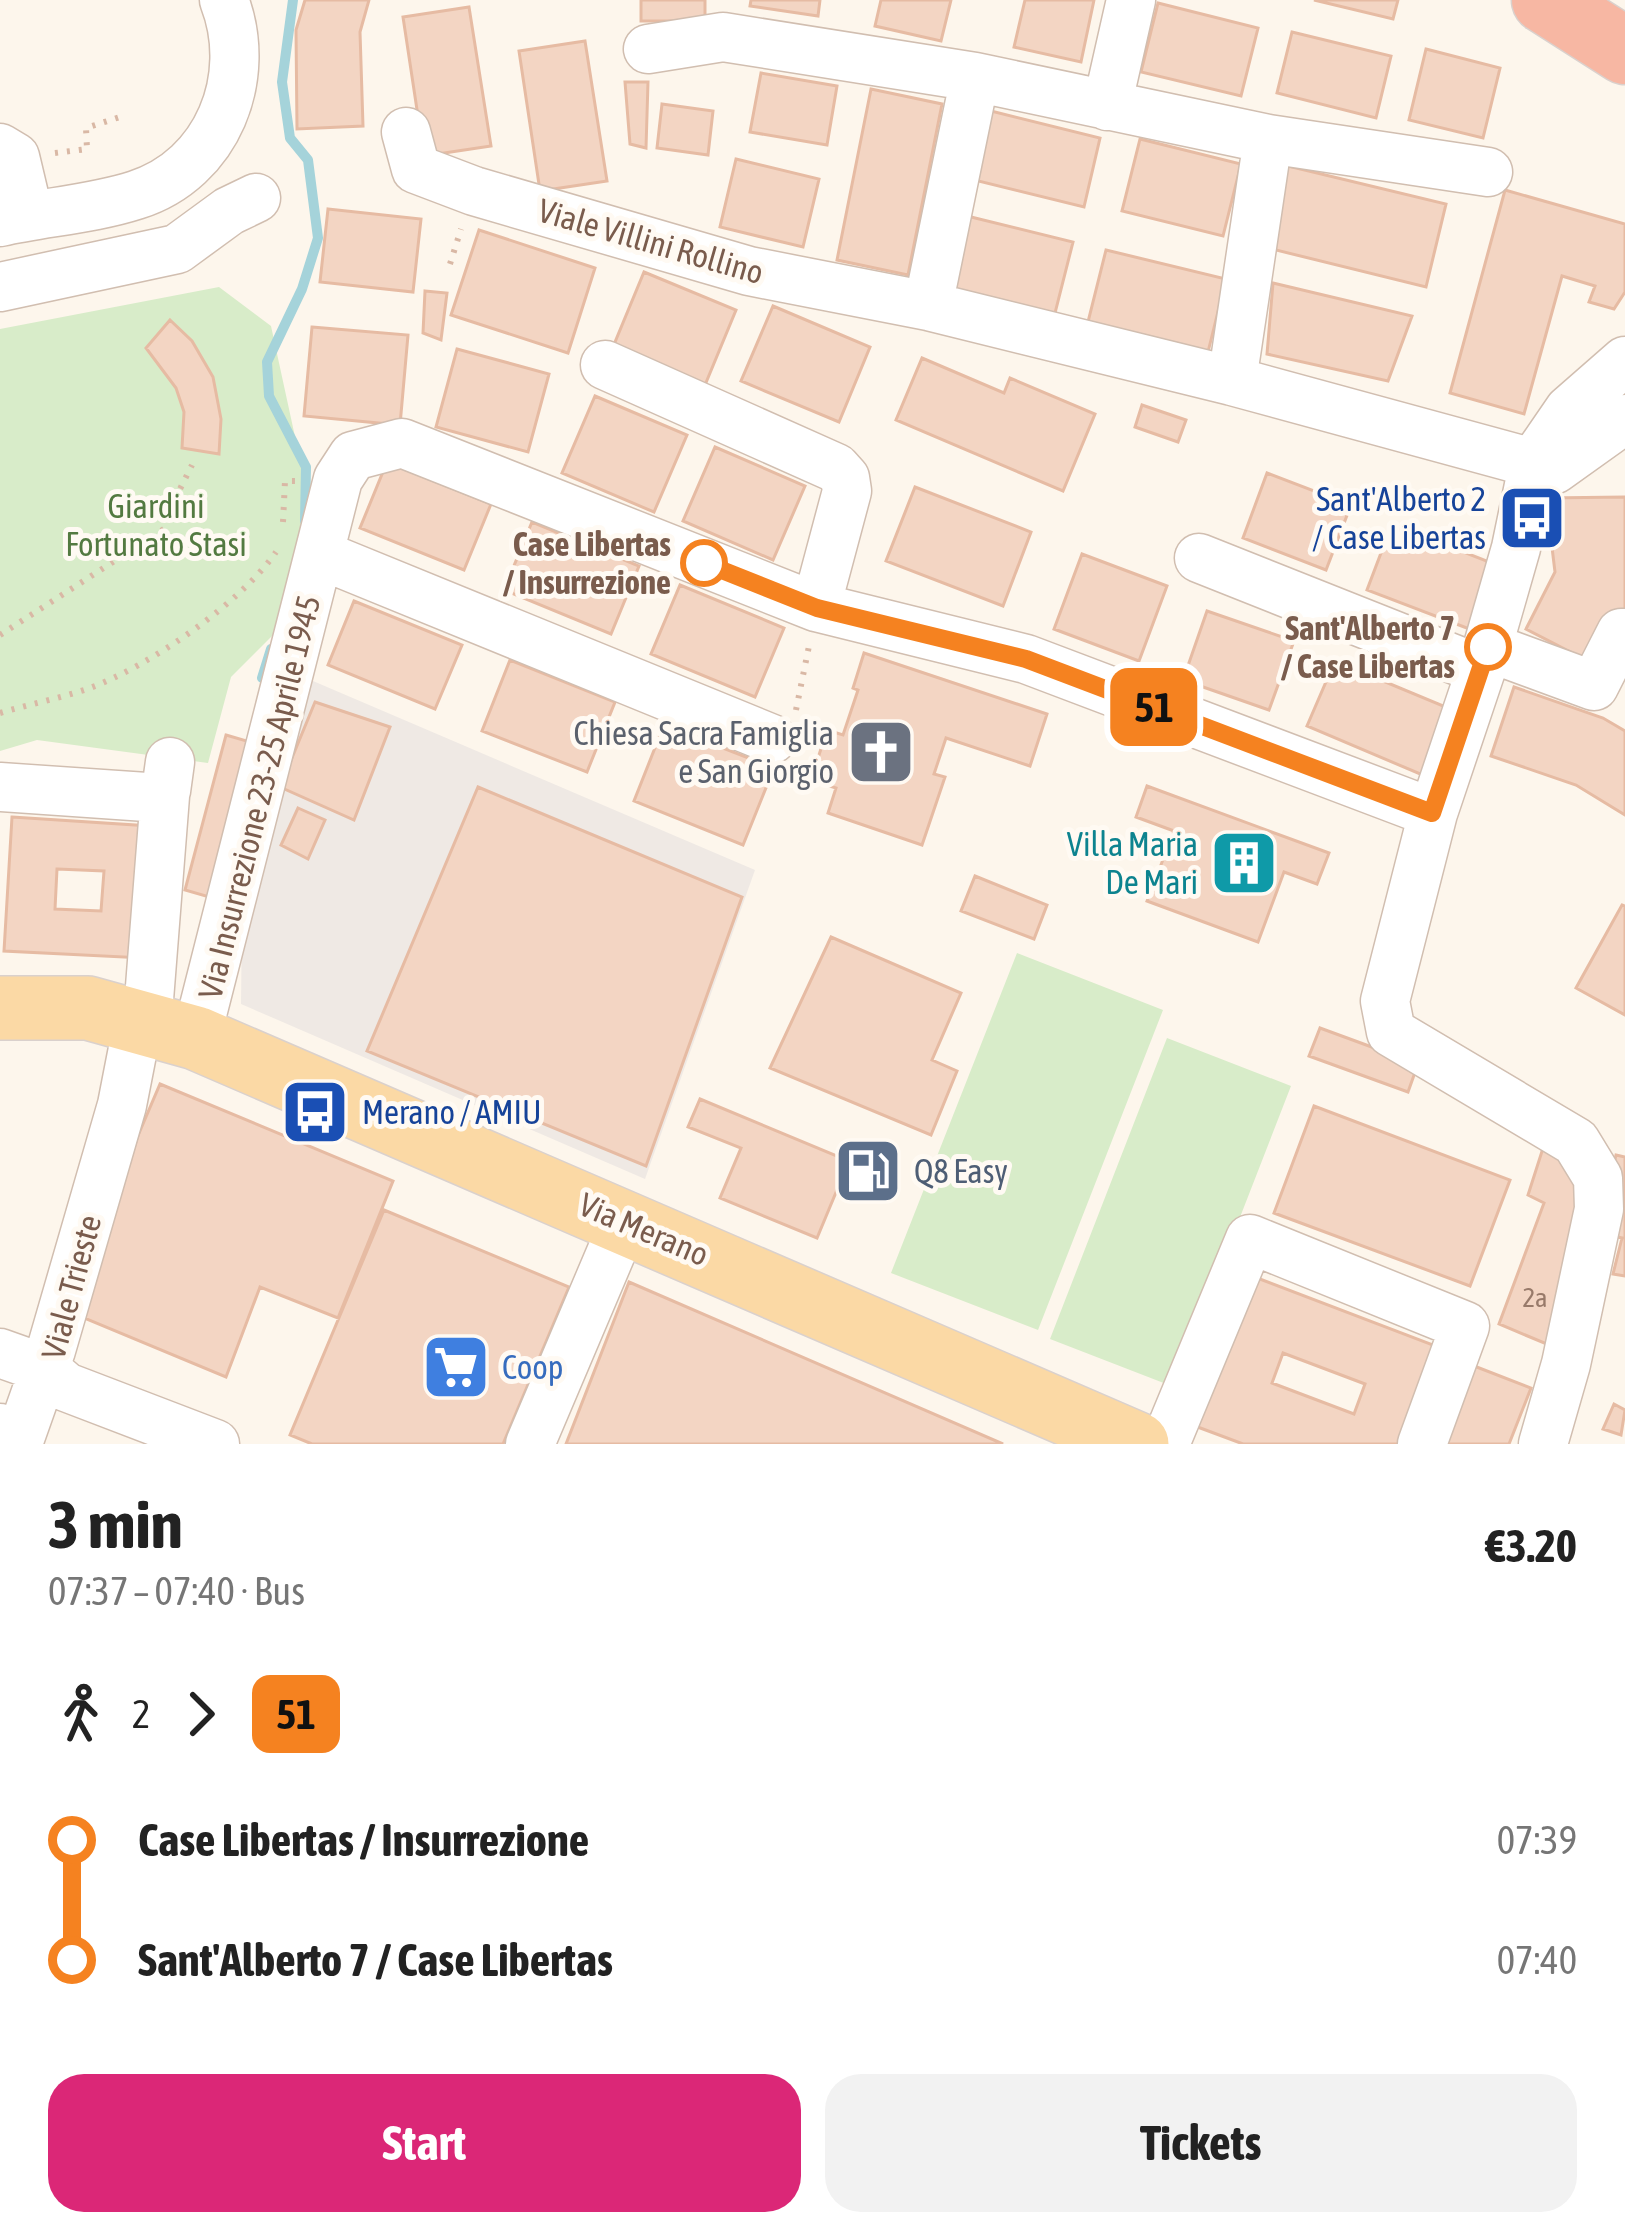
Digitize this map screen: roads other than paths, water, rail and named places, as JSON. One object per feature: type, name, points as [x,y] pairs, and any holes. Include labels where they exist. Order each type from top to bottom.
[{"type":"highway","points":[[1545,0],[1625,51]]},
{"type":"main road","name":"Via Merano","points":[[0,1008],[88,1008],[160,1028],[625,1220],[1137,1444]]},
{"type":"street","points":[[8,153],[15,219],[134,196],[158,186],[193,161],[220,124],[229,101],[236,56],[224,0]]},
{"type":"street","points":[[1107,106],[1130,0]]},
{"type":"street","points":[[648,49],[723,38],[974,77],[1268,139],[1488,172]]},
{"type":"street","points":[[928,306],[974,77]]},
{"type":"street","name":"Viale Villini Rollino","points":[[406,132],[416,169],[473,191],[748,271],[928,306],[1534,461]]},
{"type":"street","points":[[1232,381],[1268,139]]},
{"type":"street","points":[[0,287],[126,283],[229,211],[256,198]]},
{"type":"street","points":[[1543,1444],[1567,1364],[1594,1231],[1598,1178],[1576,1142],[1391,1032],[1385,1000],[1432,813],[1485,659],[1516,548],[1534,461],[1569,410],[1625,361]]},
{"type":"street","points":[[605,365],[836,468],[845,478],[847,490],[817,608],[1026,659],[1432,813]]},
{"type":"street","points":[[1534,461],[1556,470],[1625,419]]},
{"type":"street","name":"Via Insurrezione 23-25 Aprile 1945","points":[[160,1028],[321,555],[338,479],[353,456],[402,443],[817,608]]},
{"type":"street","name":"Via Insurrezione 23-25 Aprile 1945","points":[[321,555],[772,739]]},
{"type":"street","points":[[1199,558],[1485,659],[1594,686],[1625,633]]},
{"type":"street","points":[[0,787],[167,779],[160,1028]]},
{"type":"street","name":"Viale Trieste","points":[[160,1028],[133,1064],[122,1105],[22,1361],[66,1387],[215,1444]]},
{"type":"street","points":[[530,1444],[625,1220]]},
{"type":"street","points":[[1165,1444],[1250,1239],[1465,1326],[1422,1444]]},
{"type":"street","points":[[0,1428],[21,1435],[22,1361]]},
{"type":"waterway","points":[[293,0],[282,82],[290,138],[308,160],[318,238],[302,289],[267,362],[269,396],[306,467],[305,521]]},
{"type":"waterway","points":[[262,678],[271,649]]},
{"type":"place","name":"Sant'Alberto 2 / Case Libertas","points":[[1532,518]]},
{"type":"place","name":"Case Libertas / Insurrezione","points":[[704,563]]},
{"type":"place","name":"Sant'Alberto 7 / Case Libertas","points":[[1488,647]]},
{"type":"place","name":"Chiesa Sacra Famiglia e San Giorgio","points":[[881,752]]},
{"type":"place","name":"Villa Maria De Mari","points":[[1244,863]]},
{"type":"place","name":"Merano / AMIU","points":[[315,1112]]},
{"type":"place","name":"Q8 Easy","points":[[868,1171]]},
{"type":"place","name":"Coop","points":[[456,1367]]},
{"type":"park label","name":"Giardini Fortunato Stasi","points":[[156,525]]}]
